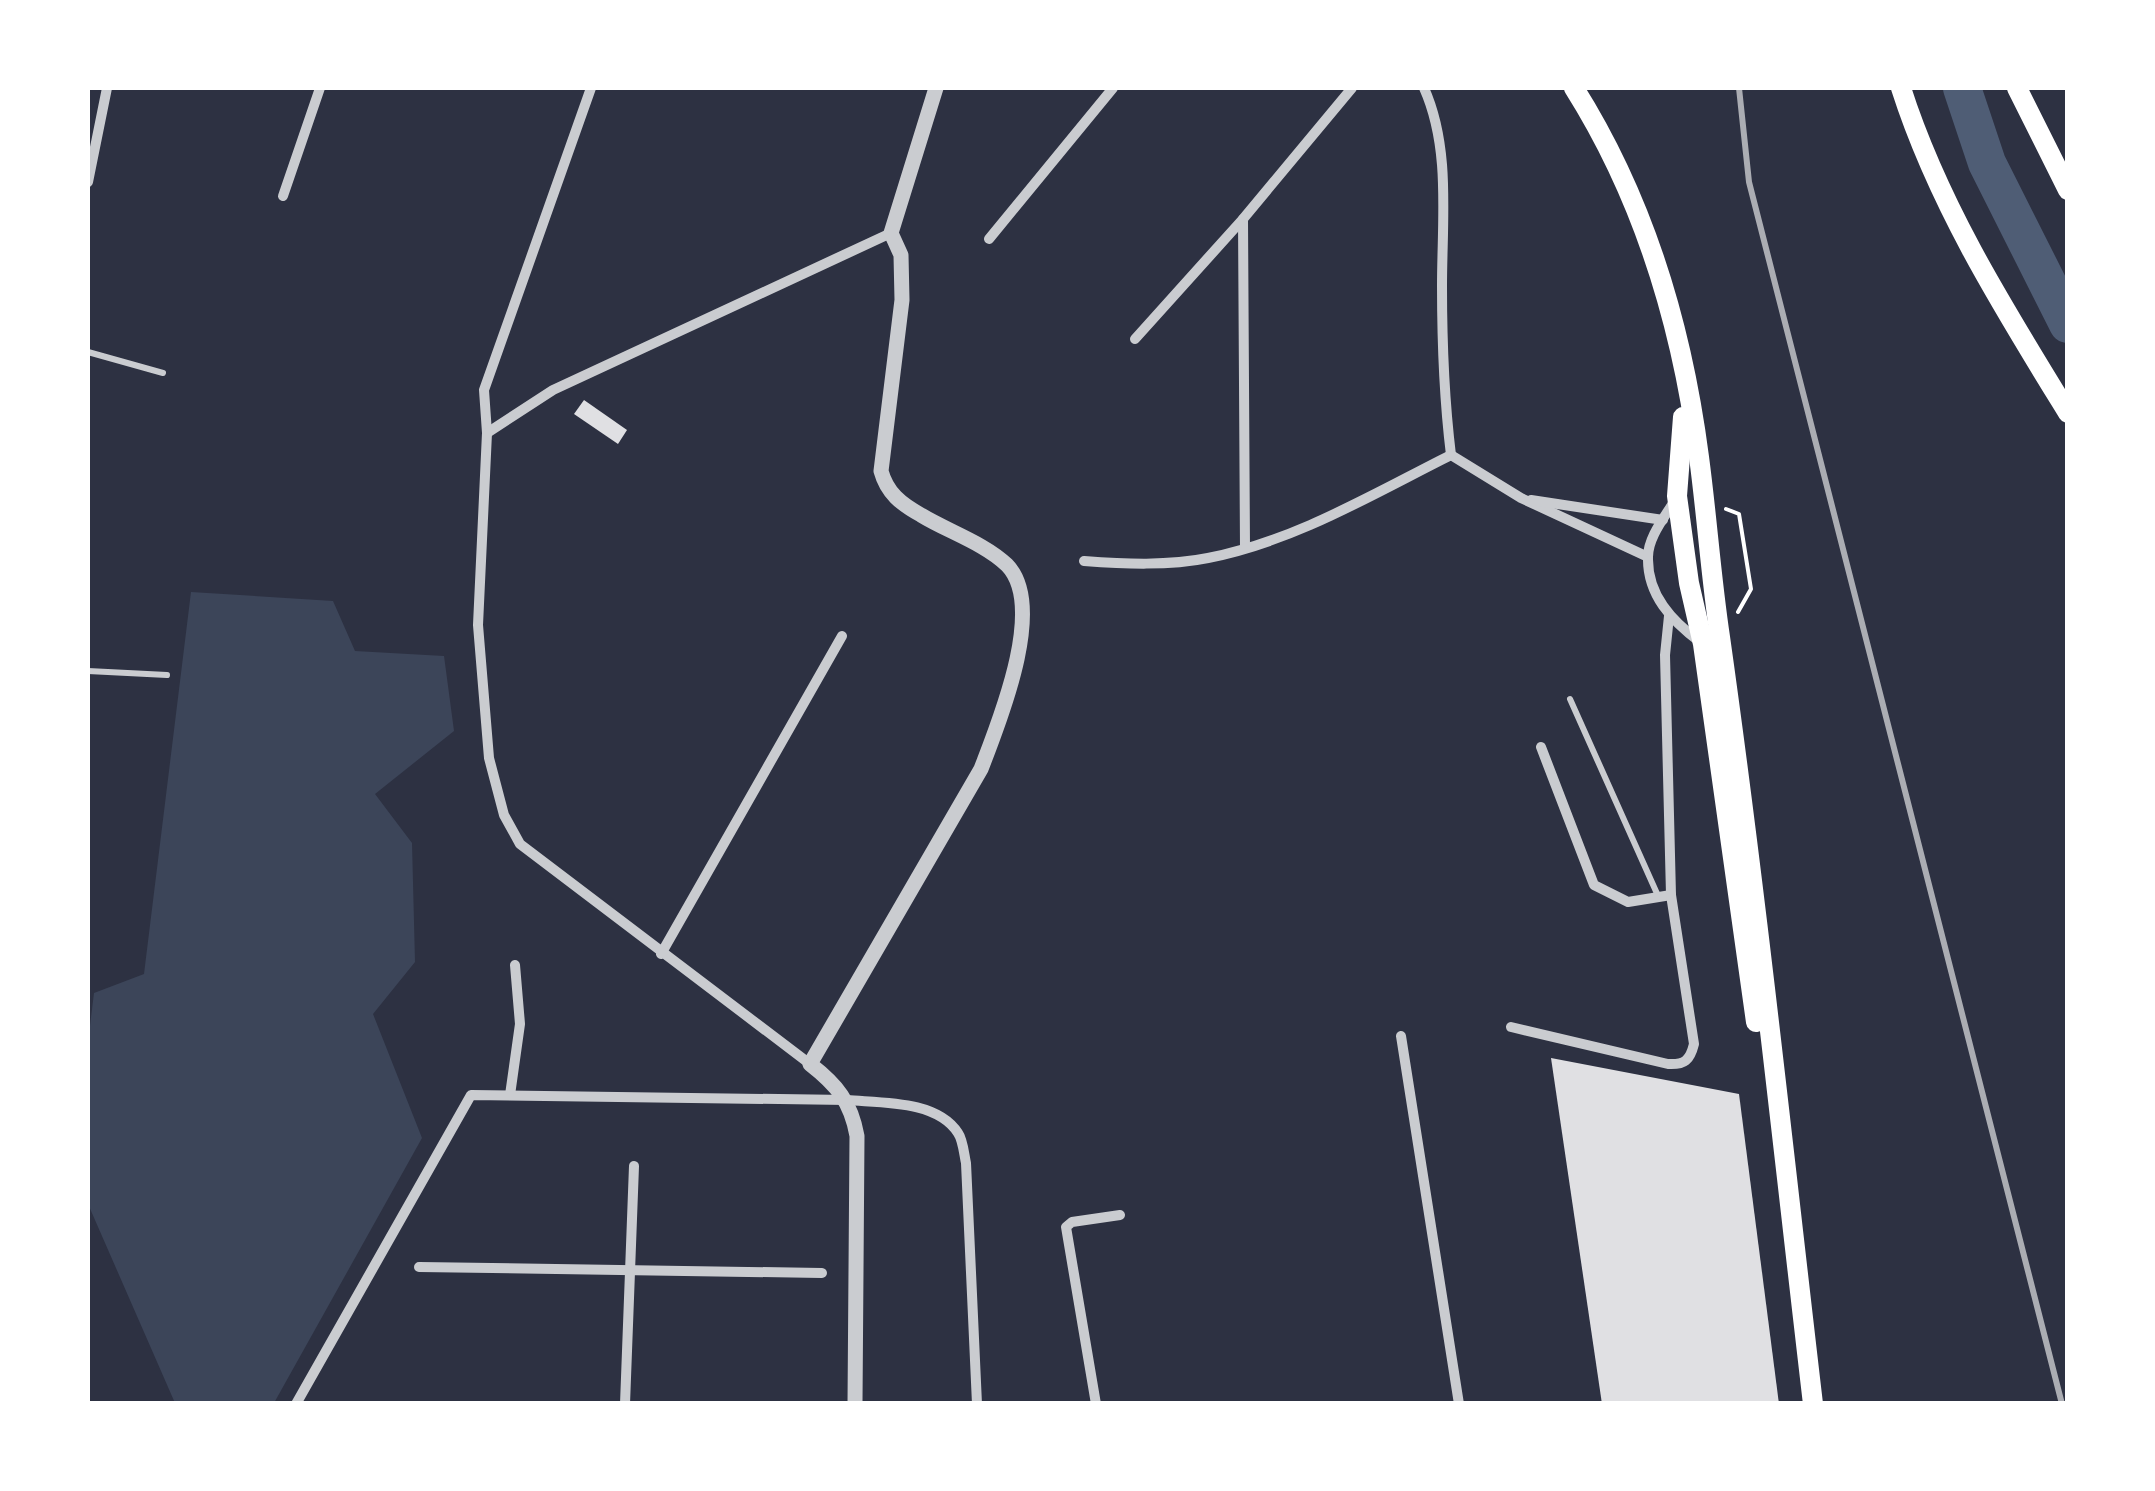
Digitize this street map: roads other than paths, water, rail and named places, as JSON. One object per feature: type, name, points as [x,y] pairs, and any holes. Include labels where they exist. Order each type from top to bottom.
[{"type":"main road","points":[[1574,88],[1597,124],[1645,226],[1667,296],[1699,455],[1715,647],[1799,1404]]},
{"type":"main road","points":[[1901,88],[1914,131],[1956,222],[2068,413]]},
{"type":"main road","points":[[2017,88],[2068,190]]},
{"type":"main road","points":[[1684,370],[1678,496],[1689,582],[1715,647],[1758,922],[1813,1404]]},
{"type":"street","points":[[88,182],[107,88]]},
{"type":"street","points":[[283,196],[320,88]]},
{"type":"street","points":[[591,88],[484,390],[486,433],[478,625],[489,758],[504,815],[520,844],[831,1080],[847,1100],[857,1136],[855,1404]]},
{"type":"street","points":[[810,1064],[980,769],[999,722],[1024,611],[1021,586],[1007,566],[903,505],[885,486],[882,448],[902,300],[901,256],[890,232],[936,88]]},
{"type":"street","points":[[989,239],[1113,88]]},
{"type":"street","points":[[1135,339],[1352,88]]},
{"type":"street","points":[[1424,88],[1436,115],[1442,164],[1442,376],[1451,455]]},
{"type":"street","points":[[1242,219],[1245,548]]},
{"type":"street","points":[[486,433],[554,390],[890,232]]},
{"type":"street","points":[[1451,455],[1520,498],[1648,557]]},
{"type":"street","points":[[1084,561],[1123,564],[1206,559],[1245,548],[1301,530],[1451,455]]},
{"type":"street","points":[[1699,455],[1653,537],[1648,557],[1656,594],[1669,616],[1715,647]]},
{"type":"street","points":[[1520,498],[1663,520]]},
{"type":"street","points":[[1511,1027],[1668,1064],[1687,1061],[1694,1044],[1672,895],[1665,656],[1669,616]]},
{"type":"street","points":[[661,954],[842,636]]},
{"type":"street","points":[[1541,746],[1594,886],[1628,902],[1672,895]]},
{"type":"street","points":[[510,1095],[520,1024],[515,965]]},
{"type":"street","points":[[1400,1036],[1459,1404]]},
{"type":"street","points":[[296,1404],[471,1095],[847,1100],[908,1106],[939,1115],[958,1134],[966,1163],[977,1404]]},
{"type":"street","points":[[626,1404],[634,1166]]},
{"type":"street","points":[[1096,1404],[1066,1228],[1072,1222],[1120,1215]]},
{"type":"street","points":[[419,1267],[822,1273]]},
{"type":"lane","points":[[88,352],[163,373]]},
{"type":"lane","points":[[88,671],[167,676]]},
{"type":"lane","points":[[1570,699],[1659,898]]},
{"type":"waterway","points":[[1962,88],[1987,163],[2068,324]]},
{"type":"railway","points":[[1739,88],[1749,182],[2062,1404]]}]
